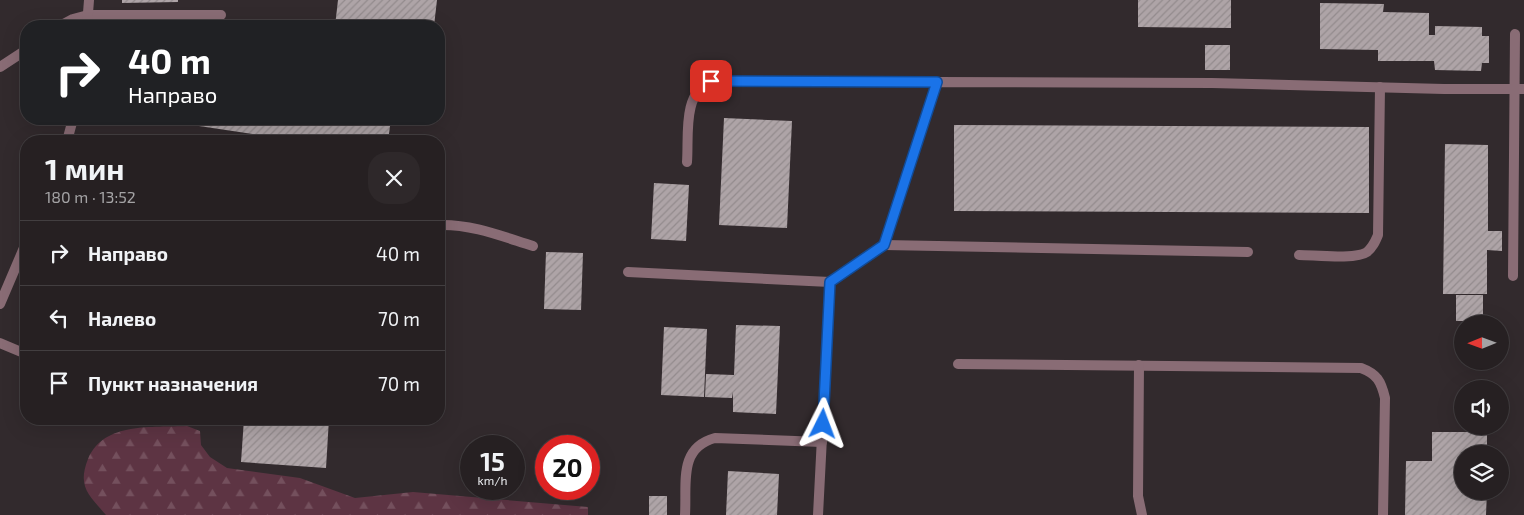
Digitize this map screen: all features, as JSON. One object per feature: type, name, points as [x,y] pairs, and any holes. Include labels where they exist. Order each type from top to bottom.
[{"type":"street","points":[[88,20],[89,0]]},
{"type":"street","points":[[70,20],[88,15],[221,15]]},
{"type":"street","points":[[1513,276],[1519,89],[1515,34]]},
{"type":"street","points":[[0,67],[20,54]]},
{"type":"street","points":[[687,162],[691,103],[694,93],[702,84],[711,81],[1212,83],[1380,88],[1519,89]]},
{"type":"street","points":[[884,245],[937,82]]},
{"type":"street","points":[[1299,255],[1355,256],[1365,253],[1374,246],[1378,235],[1380,88]]},
{"type":"street","points":[[445,225],[458,224],[482,229],[533,246]]},
{"type":"street","points":[[628,272],[830,282],[884,245],[1248,252]]},
{"type":"street","points":[[0,304],[20,257]]},
{"type":"street","points":[[818,515],[830,282]]},
{"type":"street","points":[[0,343],[20,351]]},
{"type":"street","points":[[958,364],[1361,368],[1375,373],[1382,384],[1385,398],[1383,515]]},
{"type":"street","points":[[1139,365],[1138,496],[1142,515]]},
{"type":"street","points":[[685,515],[688,461],[694,449],[702,441],[715,438],[822,442]]},
{"type":"green space","points":[[187,426],[200,431],[201,445],[210,457],[227,468],[300,478],[355,498],[413,492],[460,496],[460,500],[506,500],[588,507],[588,515],[106,515],[90,496],[84,484],[88,459],[95,447],[105,438],[117,432],[145,427]]},
{"type":"building","points":[[122,0],[178,0],[178,2],[122,3]]},
{"type":"building","points":[[338,0],[437,0],[435,20],[336,20]]},
{"type":"building","points":[[1138,0],[1231,0],[1231,28],[1138,27]]},
{"type":"building","points":[[1320,3],[1384,4],[1383,12],[1429,13],[1429,35],[1435,35],[1435,26],[1482,27],[1482,36],[1489,36],[1489,63],[1482,63],[1481,71],[1435,70],[1434,61],[1378,61],[1378,50],[1320,49]]},
{"type":"building","points":[[1205,45],[1230,45],[1230,70],[1205,70]]},
{"type":"building","points":[[724,118],[792,121],[787,228],[719,225]]},
{"type":"building","points":[[192,125],[390,125],[389,135],[260,135]]},
{"type":"building","points":[[954,125],[1369,127],[1369,213],[954,211]]},
{"type":"building","points":[[1445,144],[1488,145],[1488,231],[1502,231],[1502,251],[1487,250],[1487,294],[1443,294]]},
{"type":"building","points":[[654,183],[689,185],[686,241],[651,239]]},
{"type":"building","points":[[546,252],[583,253],[581,310],[544,309]]},
{"type":"building","points":[[1456,295],[1483,295],[1483,315],[1456,315]]},
{"type":"building","points":[[736,325],[780,326],[776,414],[733,412],[733,392],[732,398],[705,397],[706,374],[734,375]]},
{"type":"building","points":[[664,327],[707,329],[704,397],[661,395]]},
{"type":"building","points":[[244,425],[329,425],[326,468],[241,462]]},
{"type":"building","points":[[1432,432],[1454,432],[1454,435],[1487,435],[1487,445],[1454,445],[1454,500],[1487,500],[1486,515],[1405,515],[1406,461],[1432,461]]},
{"type":"building","points":[[728,471],[779,474],[777,515],[726,515]]},
{"type":"building","points":[[649,496],[667,496],[667,515],[649,515]]},
{"type":"route","points":[[711,81],[937,82],[884,245],[830,282],[823,424]]}]
